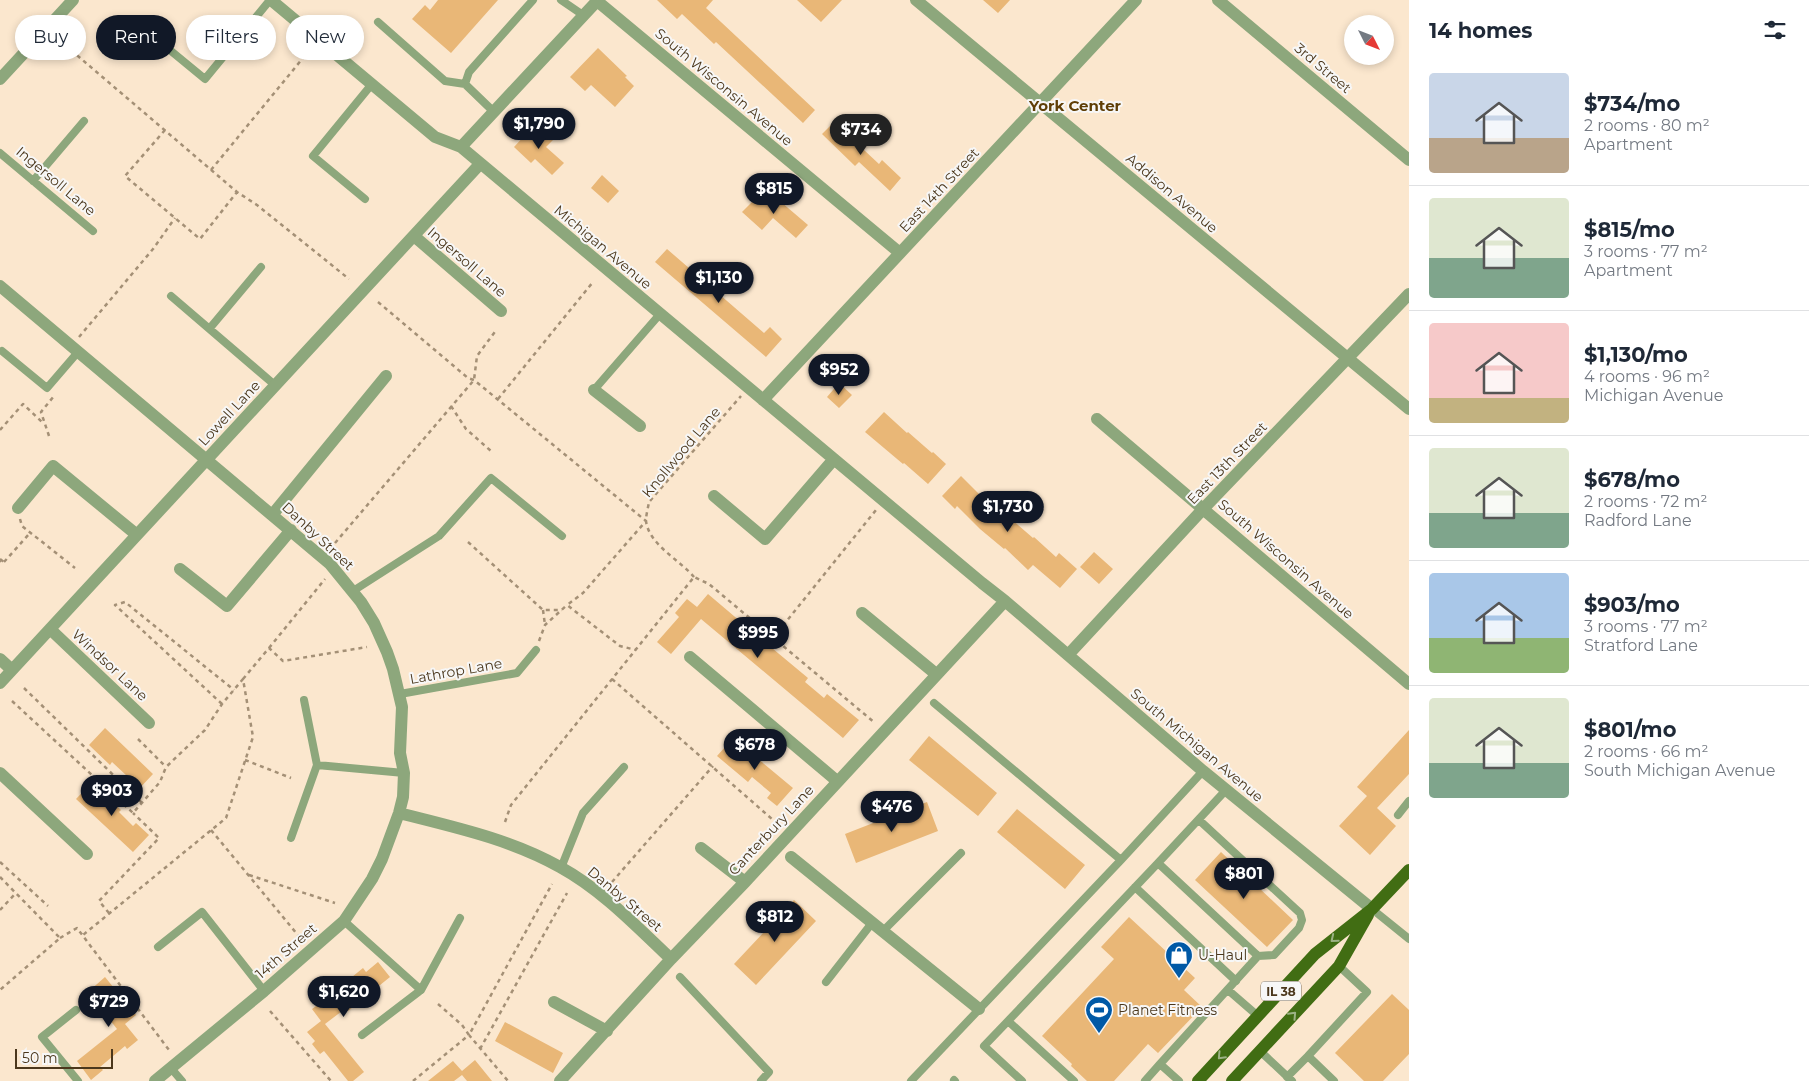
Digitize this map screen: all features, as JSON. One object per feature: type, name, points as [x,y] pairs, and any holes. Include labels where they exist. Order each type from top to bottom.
[{"type":"main road","name":"IL 38","points":[[1198,1081],[1315,954],[1372,909],[1409,870]]},
{"type":"main road","name":"IL 38","points":[[1232,1081],[1339,966],[1372,909]]},
{"type":"street","points":[[0,78],[73,0]]},
{"type":"street","name":"Michigan Avenue","points":[[271,0],[435,137],[461,147],[1005,601]]},
{"type":"street","points":[[461,147],[597,0]]},
{"type":"street","name":"South Wisconsin Avenue","points":[[597,0],[900,253]]},
{"type":"street","name":"Addison Avenue","points":[[916,0],[1409,409]]},
{"type":"street","name":"East 14th Street","points":[[763,400],[1136,0]]},
{"type":"street","name":"3rd Street","points":[[1218,0],[1409,160]]},
{"type":"street","name":"Lowell Lane","points":[[0,683],[480,164]]},
{"type":"street","name":"Ingersoll Lane","points":[[414,236],[501,311]]},
{"type":"street","name":"Danby Street","points":[[0,286],[206,460],[273,514],[330,564],[353,591],[374,623],[388,652],[400,694],[402,707],[400,753],[404,773],[403,797],[399,813],[505,842],[561,868],[611,903],[671,958]]},
{"type":"street","name":"East 13th Street","points":[[1068,654],[1204,508],[1409,294]]},
{"type":"street","points":[[273,514],[386,376]]},
{"type":"street","points":[[594,390],[640,426]]},
{"type":"street","name":"South Wisconsin Avenue","points":[[1097,419],[1409,684]]},
{"type":"street","points":[[714,496],[766,539],[834,459]]},
{"type":"street","points":[[18,513],[53,466],[137,534]]},
{"type":"street","points":[[180,569],[227,606],[291,530]]},
{"type":"street","name":"South Michigan Avenue","points":[[1005,601],[1203,771],[1372,909]]},
{"type":"street","name":"Canterbury Lane","points":[[560,1081],[671,958],[1005,601]]},
{"type":"street","points":[[862,613],[936,674]]},
{"type":"street","name":"Windsor Lane","points":[[50,629],[149,722]]},
{"type":"street","points":[[690,656],[837,782]]},
{"type":"street","points":[[0,659],[12,670]]},
{"type":"street","points":[[0,773],[88,854]]},
{"type":"street","name":"14th Street","points":[[155,1081],[264,991],[344,921],[372,879],[382,859],[399,813]]},
{"type":"street","points":[[701,848],[744,882]]},
{"type":"street","points":[[791,857],[979,1009]]},
{"type":"street","points":[[554,1002],[607,1031]]},
{"type":"lane","points":[[176,55],[205,79],[271,0]]},
{"type":"lane","points":[[465,84],[469,72],[532,0]]},
{"type":"lane","points":[[561,0],[583,15]]},
{"type":"lane","points":[[378,22],[445,81],[465,84],[494,112]]},
{"type":"lane","points":[[365,200],[312,156],[372,84]]},
{"type":"lane","points":[[33,181],[84,121]]},
{"type":"lane","name":"Ingersoll Lane","points":[[0,153],[93,231]]},
{"type":"lane","points":[[210,328],[261,267]]},
{"type":"lane","points":[[171,296],[276,386]]},
{"type":"lane","points":[[594,390],[660,314]]},
{"type":"lane","points":[[2,352],[47,388],[75,349]]},
{"type":"lane","points":[[353,591],[439,536],[491,478],[562,536]]},
{"type":"lane","name":"Lathrop Lane","points":[[400,694],[516,672],[536,650]]},
{"type":"lane","points":[[291,838],[317,765],[304,700]]},
{"type":"lane","points":[[934,703],[1122,860]]},
{"type":"lane","points":[[317,765],[404,773]]},
{"type":"lane","points":[[561,868],[583,813],[624,767]]},
{"type":"lane","points":[[911,1081],[1122,860],[1203,771]]},
{"type":"lane","points":[[1022,1081],[984,1046],[1226,790]]},
{"type":"lane","points":[[1398,814],[1409,801]]},
{"type":"lane","points":[[1145,1081],[1258,956],[1274,955],[1299,928],[1302,920],[1300,913],[1199,820]]},
{"type":"lane","points":[[883,931],[961,853]]},
{"type":"lane","points":[[1158,863],[1258,956]]},
{"type":"lane","points":[[1135,887],[1236,981]]},
{"type":"lane","points":[[1372,909],[1409,939]]},
{"type":"lane","points":[[158,947],[202,912],[264,991]]},
{"type":"lane","points":[[362,1035],[421,990],[460,918]]},
{"type":"lane","points":[[344,921],[421,990]]},
{"type":"lane","points":[[826,982],[872,923]]},
{"type":"lane","points":[[1260,1051],[1289,1079],[1367,992],[1339,966]]},
{"type":"lane","points":[[680,977],[769,1072],[761,1081]]},
{"type":"lane","points":[[1228,990],[1258,1016]]},
{"type":"lane","points":[[76,1010],[42,1038],[78,1081]]},
{"type":"lane","points":[[1008,1021],[1074,1081]]},
{"type":"lane","points":[[1308,1056],[1334,1081]]},
{"type":"lane","points":[[1160,1064],[1179,1081]]},
{"type":"lane","points":[[170,1067],[182,1081]]},
{"type":"path","points":[[83,60],[237,192],[257,205],[349,279]]},
{"type":"path","points":[[211,170],[301,60]]},
{"type":"path","points":[[165,130],[125,176],[200,238],[237,192]]},
{"type":"path","points":[[75,349],[175,218]]},
{"type":"path","points":[[497,399],[593,282]]},
{"type":"path","points":[[378,302],[468,378],[474,380],[646,520],[583,594],[544,625]]},
{"type":"path","points":[[335,543],[474,380],[477,356],[497,329]]},
{"type":"path","name":"Knollwood Lane","points":[[748,387],[649,502],[646,520],[652,538],[686,568],[694,578],[709,584],[884,730]]},
{"type":"path","points":[[49,436],[41,412],[58,392]]},
{"type":"path","points":[[0,430],[23,404],[44,424]]},
{"type":"path","points":[[451,406],[466,429],[491,452]]},
{"type":"path","points":[[773,638],[878,507]]},
{"type":"path","points":[[18,513],[22,526],[75,568]]},
{"type":"path","points":[[0,560],[4,562],[30,533]]},
{"type":"path","points":[[468,542],[543,610],[562,610]]},
{"type":"path","points":[[505,822],[511,805],[694,578]]},
{"type":"path","points":[[133,813],[160,782],[166,767],[205,730],[222,704],[325,579]]},
{"type":"path","points":[[222,704],[115,604],[125,602],[234,690]]},
{"type":"path","points":[[567,605],[620,646],[636,650]]},
{"type":"path","points":[[539,641],[544,625],[543,610]]},
{"type":"path","points":[[269,648],[283,662],[367,647]]},
{"type":"path","points":[[83,935],[226,818],[253,738],[243,679]]},
{"type":"path","points":[[612,679],[783,828]]},
{"type":"path","points":[[24,688],[142,803]]},
{"type":"path","points":[[12,701],[159,838],[99,901],[110,913]]},
{"type":"path","points":[[138,739],[166,767]]},
{"type":"path","points":[[245,760],[291,778]]},
{"type":"path","points":[[612,882],[713,766]]},
{"type":"path","points":[[212,830],[302,940]]},
{"type":"path","points":[[0,862],[48,906]]},
{"type":"path","points":[[249,875],[335,903]]},
{"type":"path","points":[[0,878],[60,938]]},
{"type":"path","points":[[413,1081],[469,1035],[552,884]]},
{"type":"path","points":[[0,910],[15,894]]},
{"type":"path","points":[[480,1049],[567,894]]},
{"type":"path","points":[[0,990],[60,938],[77,928],[169,1050]]},
{"type":"path","points":[[438,1004],[462,1025],[508,1081]]},
{"type":"path","points":[[270,1011],[331,1081]]},
{"type":"building","points":[[438,0],[498,0],[451,53],[412,19],[425,5],[430,10]]},
{"type":"building","points":[[657,0],[713,0],[706,8],[815,110],[803,123],[716,42],[714,44],[682,14],[677,19]]},
{"type":"building","points":[[797,0],[842,0],[821,22]]},
{"type":"building","points":[[983,0],[1010,0],[998,13]]},
{"type":"building","points":[[598,48],[627,76],[625,77],[634,86],[615,107],[591,85],[585,91],[570,77]]},
{"type":"building","points":[[834,122],[879,164],[882,160],[901,178],[890,191],[859,162],[855,166],[822,134]]},
{"type":"building","points":[[540,126],[554,139],[546,147],[564,163],[552,175],[535,159],[531,163],[514,147],[526,134],[530,137]]},
{"type":"building","points":[[602,175],[619,191],[608,203],[591,188]]},
{"type":"building","points":[[760,194],[768,202],[774,196],[808,225],[796,238],[773,218],[762,230],[742,212]]},
{"type":"building","points":[[667,249],[764,333],[770,327],[782,339],[766,357],[655,262]]},
{"type":"building","points":[[839,383],[852,395],[839,408],[827,397]]},
{"type":"building","points":[[884,412],[946,464],[928,484],[865,432]]},
{"type":"building","points":[[961,476],[984,499],[987,497],[1008,518],[1034,537],[1056,557],[1059,553],[1077,569],[1060,588],[1033,565],[1028,570],[1005,548],[980,529],[957,506],[955,509],[942,496]]},
{"type":"building","points":[[1094,552],[1113,569],[1099,584],[1080,567]]},
{"type":"building","points":[[708,594],[741,622],[737,626],[756,642],[760,638],[808,678],[805,682],[824,698],[827,694],[859,720],[843,738],[701,619],[671,654],[657,642],[679,617],[675,613],[687,599],[697,607]]},
{"type":"building","points":[[105,728],[153,774],[137,791],[124,779],[127,776],[112,762],[110,765],[89,745]]},
{"type":"building","points":[[1409,730],[1409,774],[1377,808],[1396,826],[1370,855],[1339,826],[1367,796],[1357,787]]},
{"type":"building","points":[[929,736],[997,793],[978,816],[909,760]]},
{"type":"building","points":[[733,738],[793,788],[777,806],[767,798],[771,793],[752,777],[748,782],[717,756]]},
{"type":"building","points":[[92,782],[121,810],[119,812],[133,826],[136,823],[149,835],[133,852],[76,799]]},
{"type":"building","points":[[927,802],[938,831],[856,863],[845,834]]},
{"type":"building","points":[[1017,809],[1085,865],[1065,889],[997,832]]},
{"type":"building","points":[[1221,852],[1293,920],[1267,947],[1195,880]]},
{"type":"building","points":[[794,900],[816,921],[756,985],[734,964]]},
{"type":"building","points":[[1129,917],[1195,978],[1184,990],[1202,1007],[1158,1053],[1148,1044],[1114,1081],[1087,1081],[1042,1036],[1114,959],[1101,947]]},
{"type":"building","points":[[378,962],[390,977],[348,1011],[346,1008],[325,1024],[364,1072],[353,1081],[348,1081],[324,1051],[320,1054],[312,1044],[315,1041],[307,1032],[321,1021],[312,1009],[353,979],[352,977],[363,968],[366,972]]},
{"type":"building","points":[[105,977],[136,1015],[125,1024],[138,1040],[127,1049],[125,1046],[100,1067],[103,1070],[91,1080],[77,1061],[117,1029],[88,992]]},
{"type":"building","points":[[1392,994],[1409,1010],[1409,1054],[1383,1081],[1364,1081],[1335,1053]]},
{"type":"building","points":[[505,1022],[563,1053],[553,1073],[495,1041]]},
{"type":"building","points":[[475,1060],[492,1081],[467,1081],[462,1075],[454,1081],[428,1081],[453,1061],[462,1071]]},
{"type":"place","name":"U-Haul","points":[[1179,979]]},
{"type":"place","name":"Planet Fitness","points":[[1099,1034]]},
{"type":"district","name":"York Center","points":[[1075,105]]}]
